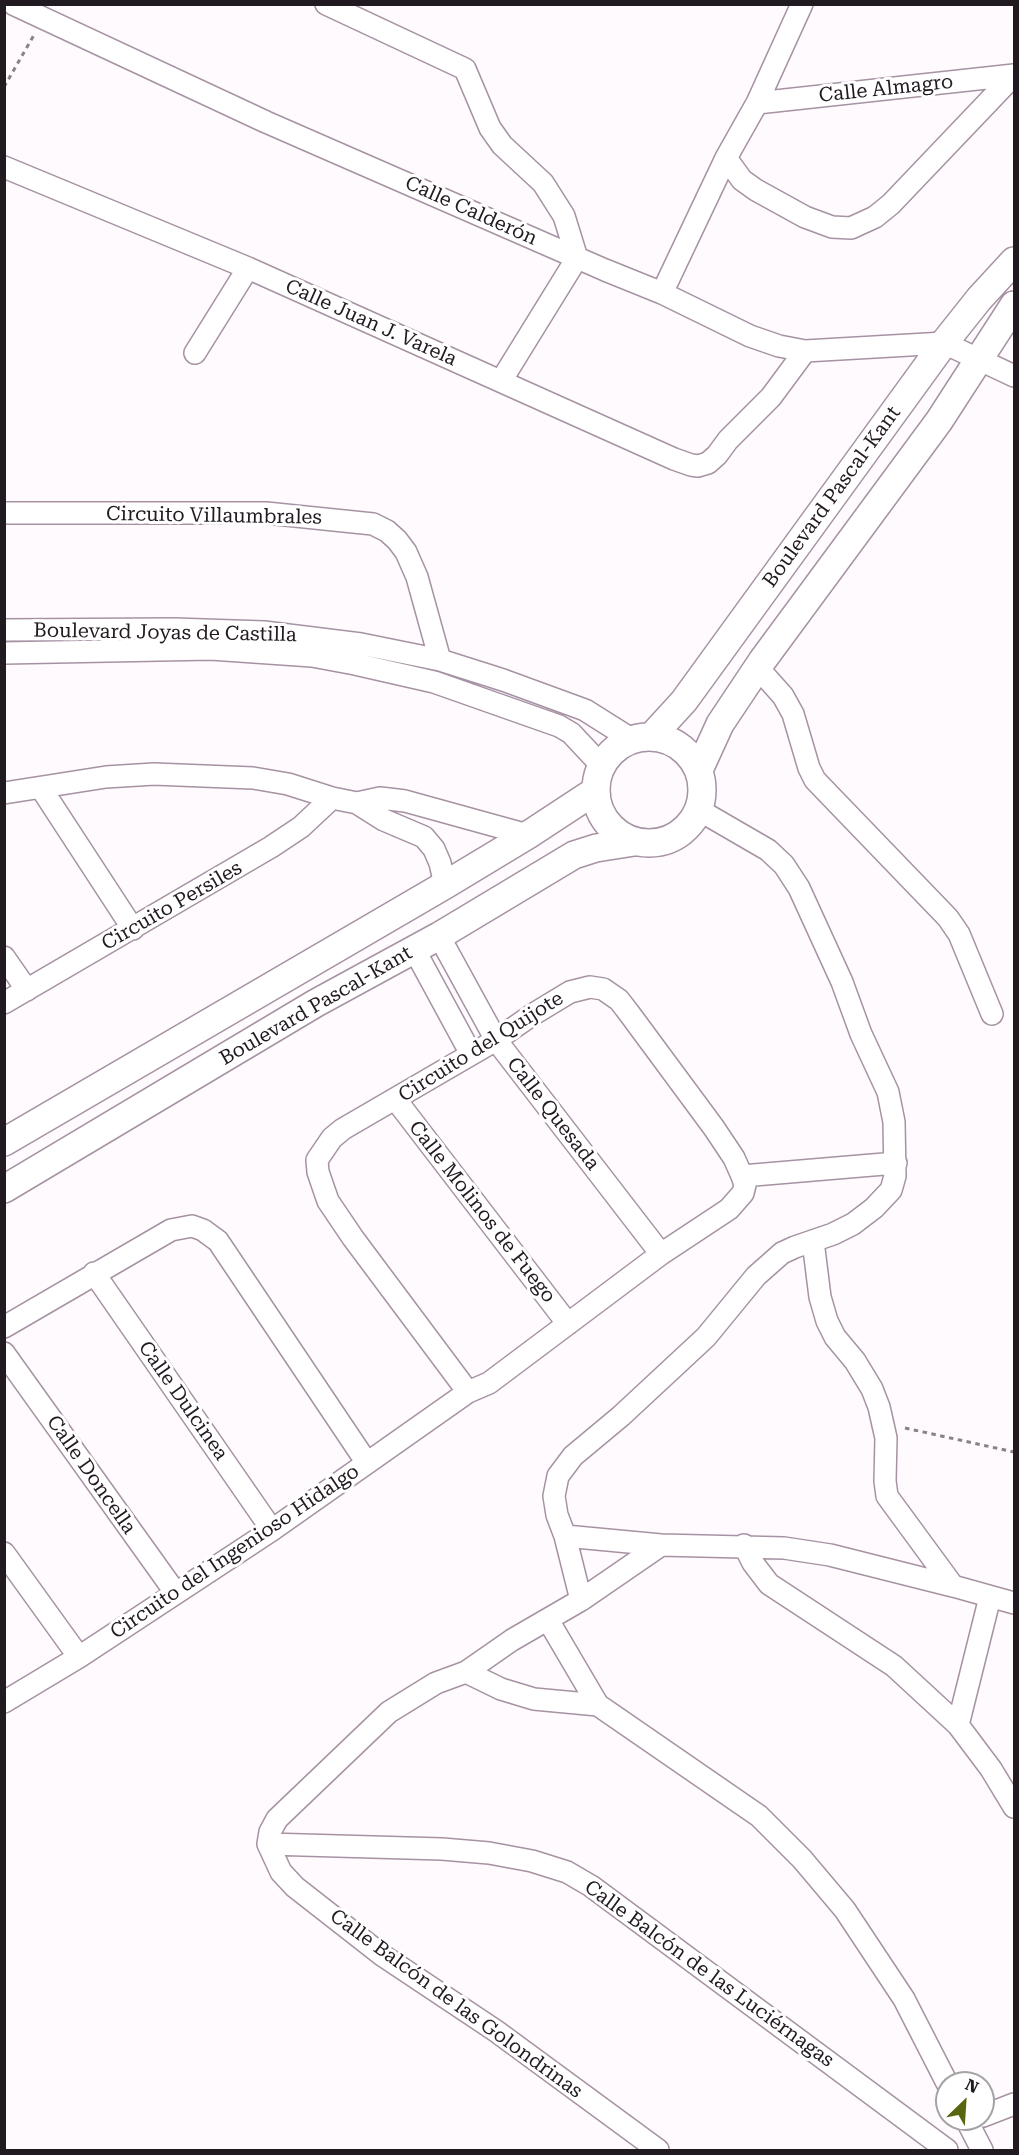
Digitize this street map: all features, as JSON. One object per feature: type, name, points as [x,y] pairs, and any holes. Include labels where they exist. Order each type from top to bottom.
[{"type":"street","name":"Calle Calderón","points":[[13,4],[266,122],[577,258],[663,293],[750,336],[778,346],[805,351],[944,343]]},
{"type":"street","points":[[326,4],[465,69],[490,128],[502,145],[543,183],[564,216],[577,258],[501,381]]},
{"type":"street","points":[[663,293],[726,158],[757,103],[802,4]]},
{"type":"street","points":[[726,158],[742,180],[805,218],[832,227],[851,228],[875,217],[891,204],[1014,75]]},
{"type":"street","name":"Calle Almagro","points":[[757,103],[1014,75]]},
{"type":"street","name":"Calle Juan J. Varela","points":[[4,167],[248,268],[691,465],[698,466],[708,463],[771,397],[805,351]]},
{"type":"street","name":"Boulevard Pascal-Kant","points":[[642,737],[684,700],[944,343],[979,298],[1014,261]]},
{"type":"street","points":[[195,352],[248,268]]},
{"type":"street","name":"Boulevard Pascal-Kant","points":[[699,770],[720,724],[758,668],[939,421],[1014,305]]},
{"type":"street","points":[[944,343],[1014,376]]},
{"type":"street","name":"Circuito Villaumbrales","points":[[4,513],[266,513],[373,524],[397,540],[406,552],[417,577],[440,660]]},
{"type":"street","name":"Boulevard Joyas de Castilla","points":[[4,630],[174,629],[264,632],[312,636],[361,644],[440,660],[585,710],[642,737]]},
{"type":"street","name":"Boulevard Joyas de Castilla","points":[[4,653],[211,649],[302,656],[355,664],[434,682],[559,726],[571,733],[598,778]]},
{"type":"street","points":[[758,668],[783,696],[793,714],[809,768],[815,780],[948,918],[959,934],[992,1014]]},
{"type":"street","points":[[642,737],[671,741],[688,753],[699,770],[703,790],[699,810],[688,826],[673,838],[654,843],[634,842],[614,831],[600,813],[598,778],[613,749],[642,737]]},
{"type":"street","points":[[4,793],[106,777],[154,774],[253,778],[288,784],[332,798],[357,803],[384,819],[424,837],[434,849],[446,885]]},
{"type":"street","name":"Boulevard Pascal-Kant","points":[[4,1142],[528,836],[598,778]]},
{"type":"street","points":[[41,788],[133,929]]},
{"type":"street","name":"Circuito Persiles","points":[[4,1003],[294,832],[332,798]]},
{"type":"street","points":[[357,803],[380,798],[405,801],[528,836]]},
{"type":"street","points":[[581,1600],[566,1536],[556,1515],[554,1496],[558,1476],[573,1456],[621,1416],[706,1337],[756,1276],[782,1253],[795,1246],[853,1224],[874,1208],[891,1190],[895,1176],[894,1122],[888,1092],[861,1034],[842,982],[799,888],[784,865],[768,850],[699,810]]},
{"type":"street","name":"Boulevard Pascal-Kant","points":[[4,1189],[316,1004],[439,936],[574,855],[596,848],[634,842]]},
{"type":"street","name":"Calle Quesada","points":[[439,936],[496,1040],[661,1254]]},
{"type":"street","points":[[414,949],[471,1054]]},
{"type":"street","points":[[4,957],[27,990]]},
{"type":"street","points":[[297,971],[316,1004]]},
{"type":"street","name":"Circuito del Quijote","points":[[468,1392],[328,1201],[318,1172],[317,1160],[332,1137],[496,1040],[570,992],[590,987],[603,989],[619,1000],[714,1128],[734,1158],[742,1176]]},
{"type":"street","name":"Calle Molinos de Fuego","points":[[396,1100],[568,1324]]},
{"type":"street","points":[[367,1463],[468,1392],[489,1383],[661,1254],[729,1209],[743,1193],[742,1176],[896,1163]]},
{"type":"street","name":"Circuito del Ingenioso Hidalgo","points":[[4,1702],[79,1657],[272,1530],[367,1463],[218,1241],[192,1226],[171,1230],[6,1323]]},
{"type":"street","points":[[813,1241],[819,1297],[827,1321],[835,1337],[855,1361],[872,1389],[883,1424],[886,1438],[887,1496],[953,1586]]},
{"type":"street","name":"Calle Dulcinea","points":[[94,1273],[272,1530]]},
{"type":"street","name":"Calle Doncella","points":[[6,1323],[6,1355],[175,1592]]},
{"type":"street","points":[[566,1536],[661,1545],[744,1545],[784,1548],[830,1556],[1014,1603]]},
{"type":"street","points":[[268,1844],[270,1832],[278,1819],[389,1712],[436,1683],[466,1672],[512,1640],[581,1600],[661,1545]]},
{"type":"street","points":[[744,1545],[753,1563],[769,1584],[894,1666],[958,1725],[991,1769],[1014,1807]]},
{"type":"street","points":[[4,1552],[79,1657]]},
{"type":"street","points":[[958,1725],[990,1597]]},
{"type":"street","points":[[548,1620],[598,1705],[759,1816],[802,1858],[845,1910],[904,1999],[941,2071]]},
{"type":"street","points":[[466,1672],[501,1689],[534,1699],[598,1705]]},
{"type":"street","name":"Calle Balcón de las Golondrinas","points":[[268,1844],[281,1872],[295,1887],[382,1955],[496,2031],[658,2151]]},
{"type":"street","name":"Calle Balcón de las Luciérnagas","points":[[268,1844],[442,1849],[489,1853],[532,1861],[567,1872],[591,1886],[947,2151]]},
{"type":"street","points":[[995,2111],[1014,2104]]},
{"type":"street","points":[[976,2131],[981,2151]]},
{"type":"path","points":[[4,87],[43,18]]},
{"type":"path","points":[[883,1424],[1014,1452]]}]
